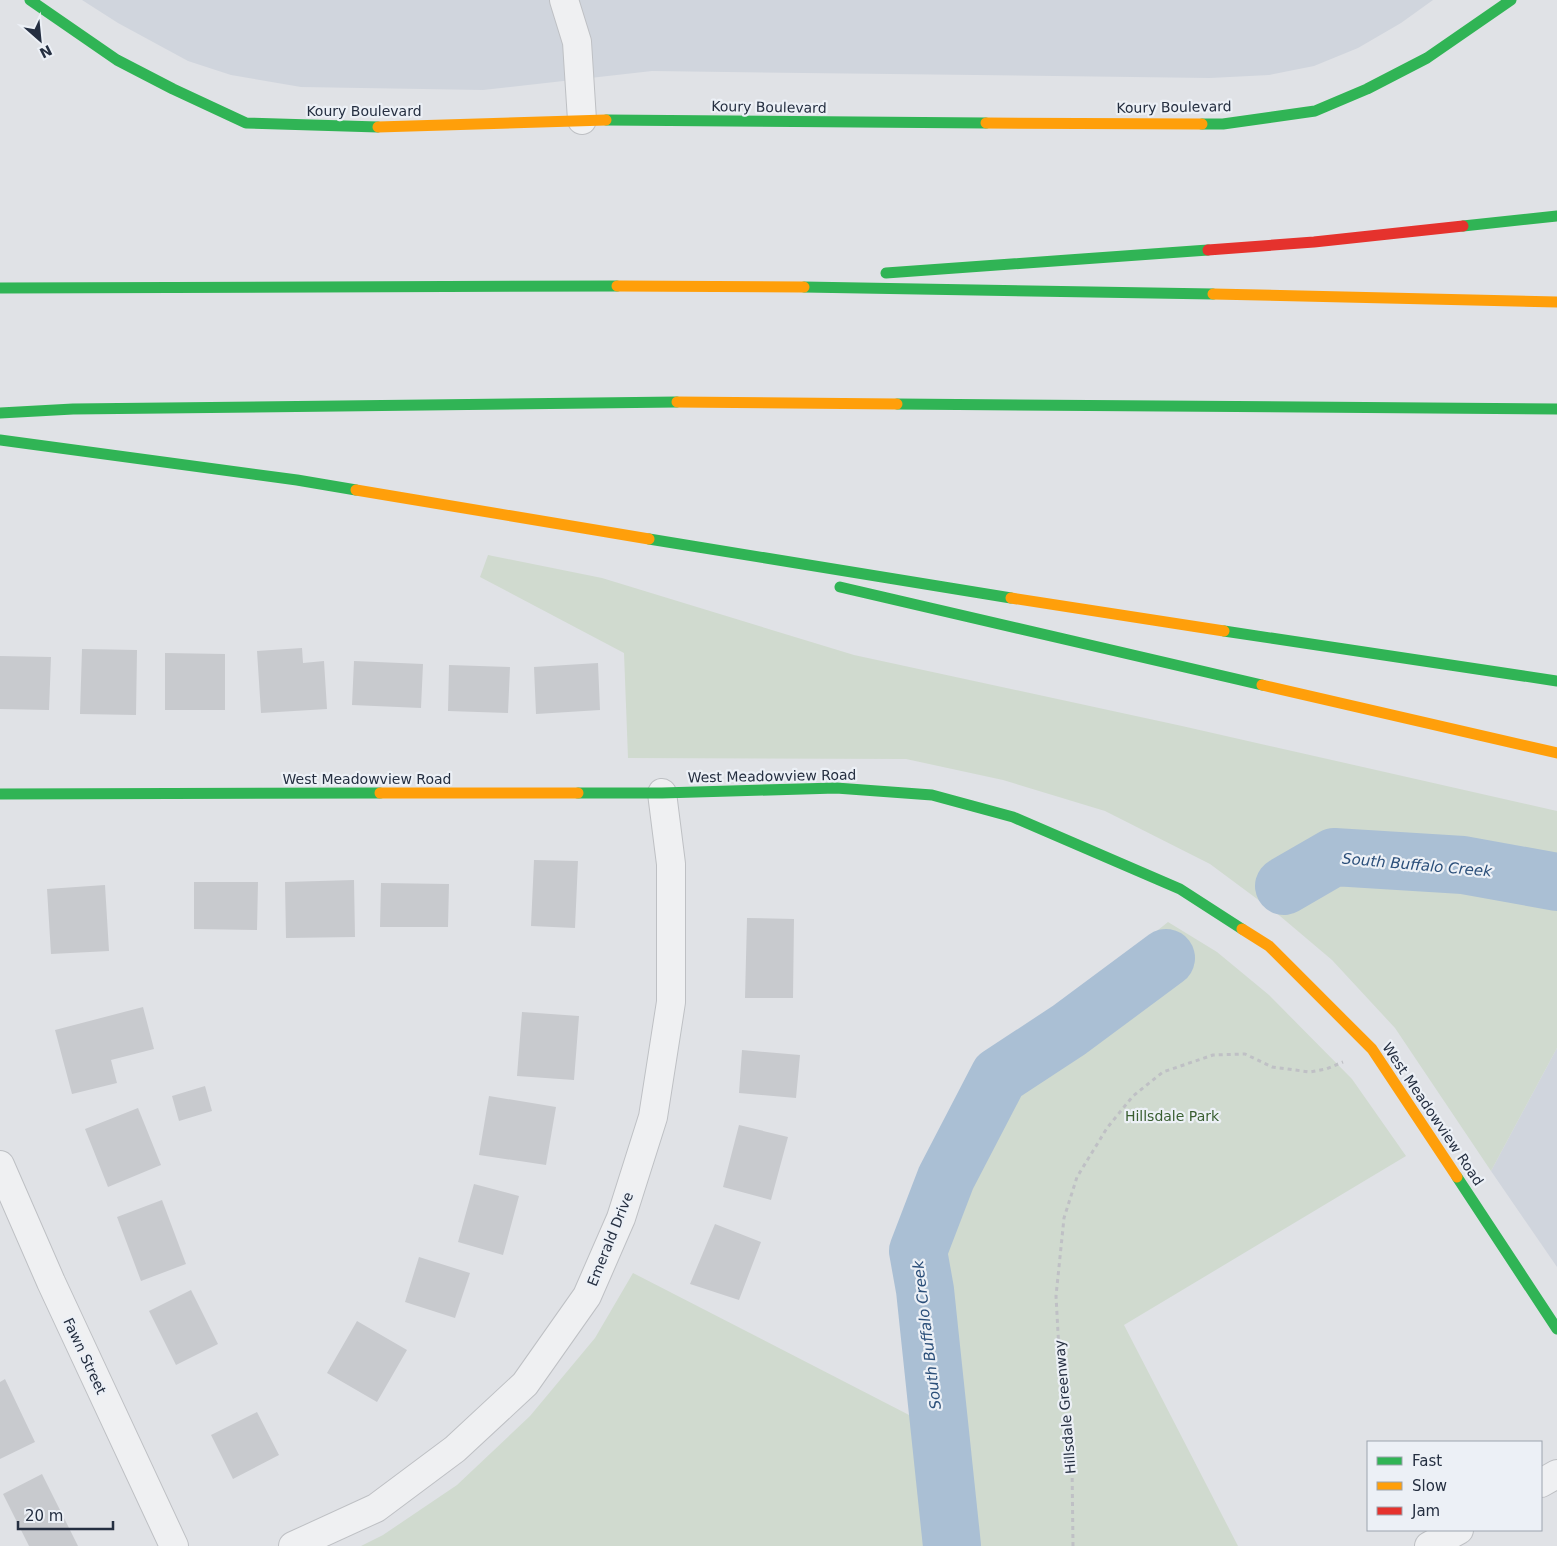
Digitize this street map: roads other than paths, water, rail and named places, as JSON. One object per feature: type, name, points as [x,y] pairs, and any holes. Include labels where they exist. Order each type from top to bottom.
[{"type":"main road","name":"Koury Boulevard","points":[[30,0],[116,60],[172,90],[246,123],[392,127],[582,120],[1223,124],[1315,111],[1368,89],[1427,58],[1511,0]]},
{"type":"main road","points":[[879,273],[1314,242],[1557,216]]},
{"type":"main road","points":[[701,286],[840,276]]},
{"type":"main road","points":[[0,288],[701,286],[1120,292],[1557,302]]},
{"type":"main road","points":[[0,413],[73,409],[624,402],[1557,409]]},
{"type":"main road","points":[[0,440],[297,480],[610,533],[1117,614],[1557,681]]},
{"type":"main road","points":[[610,533],[764,569]]},
{"type":"main road","points":[[832,585],[1557,753]]},
{"type":"main road","name":"West Meadowview Road","points":[[0,794],[662,793],[846,789],[932,795],[1013,817],[1180,888],[1269,946],[1372,1049],[1557,1329]]},
{"type":"street","points":[[564,0],[577,42],[582,120]]},
{"type":"street","name":"Emerald Drive","points":[[293,1546],[376,1508],[455,1449],[526,1384],[587,1296],[621,1218],[654,1117],[671,1002],[670,864],[662,793]]},
{"type":"street","name":"Fawn Street","points":[[0,1165],[51,1282],[174,1546]]},
{"type":"street","points":[[1542,1483],[1557,1474]]},
{"type":"street","points":[[1429,1546],[1458,1531]]},
{"type":"waterway","name":"South Buffalo Creek","points":[[1284,886],[1334,857],[1463,865],[1557,882]]},
{"type":"waterway","name":"South Buffalo Creek","points":[[952,1546],[925,1290],[918,1251],[946,1178],[999,1076],[1069,1030],[1166,958]]},
{"type":"park label","name":"Hillsdale Park","points":[[1172,1116]]}]
